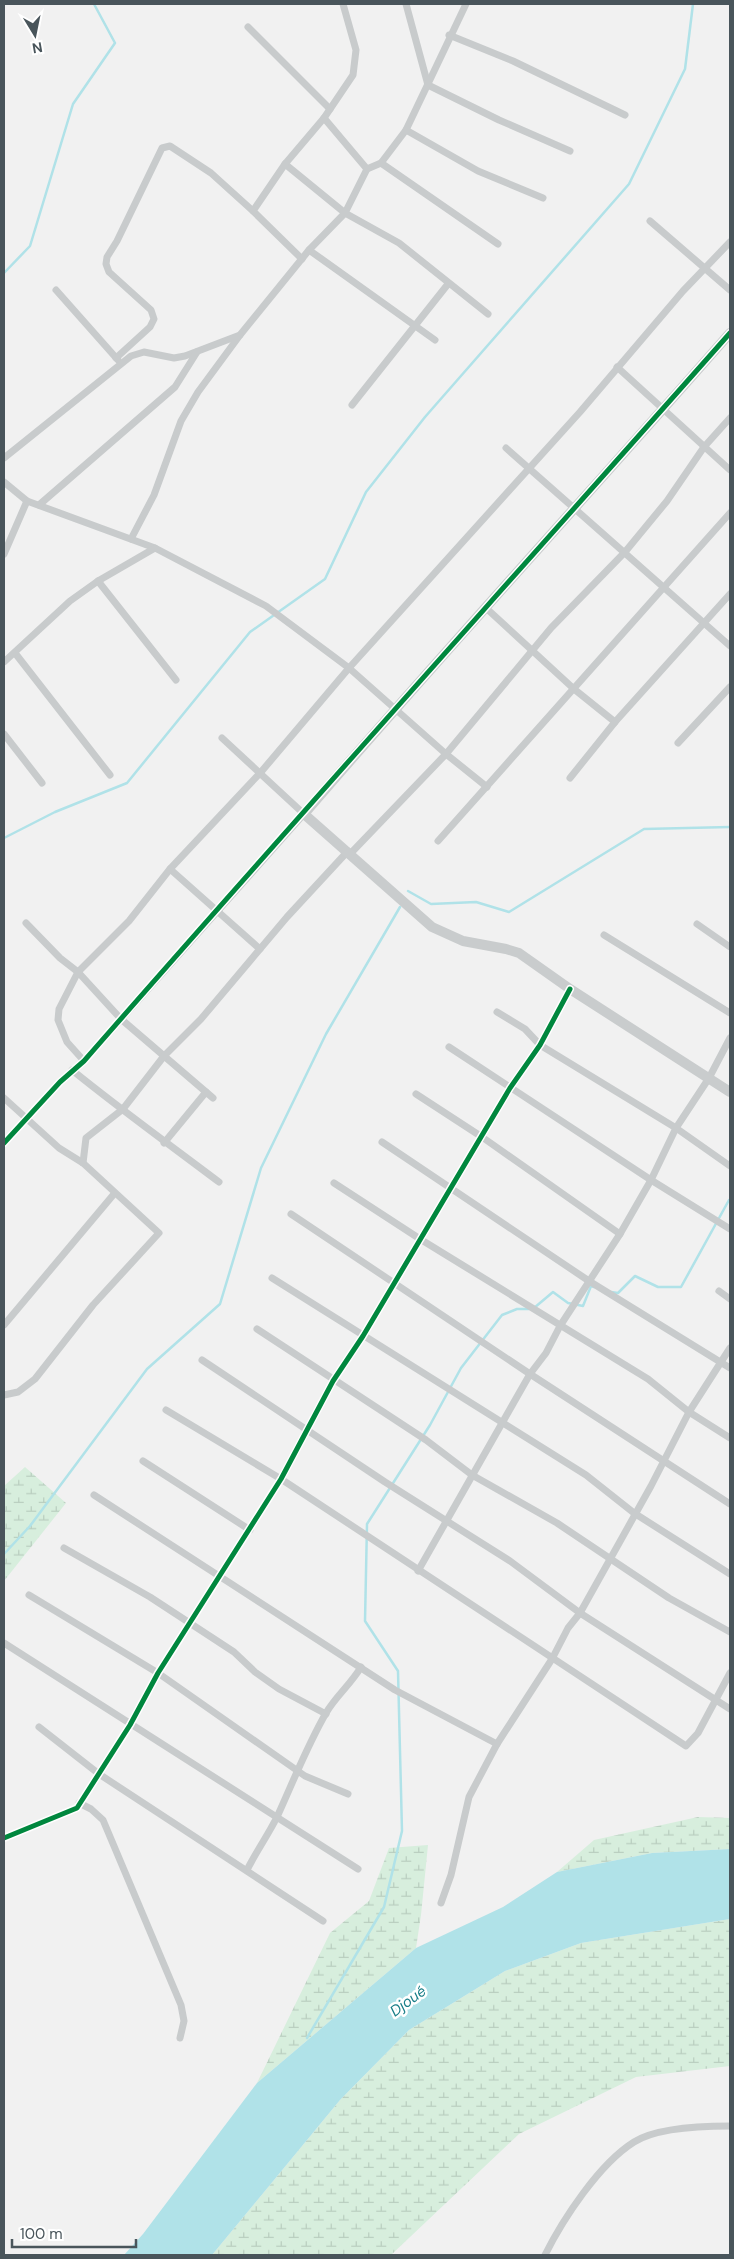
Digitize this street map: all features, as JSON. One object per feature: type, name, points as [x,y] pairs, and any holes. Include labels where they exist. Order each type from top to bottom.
[{"type":"street","points":[[253,211],[285,164],[324,118],[353,75],[356,65],[356,50],[343,4]]},
{"type":"street","points":[[406,4],[428,85],[570,151]]},
{"type":"street","points":[[131,539],[154,495],[181,421],[198,392],[240,335],[309,250],[345,213],[367,169],[381,163],[406,130],[449,35],[466,4]]},
{"type":"street","points":[[248,27],[330,109]]},
{"type":"street","points":[[449,35],[513,61],[625,115]]},
{"type":"street","points":[[324,118],[367,169]]},
{"type":"street","points":[[406,130],[478,171],[542,198]]},
{"type":"street","points":[[116,358],[150,327],[154,319],[152,310],[109,272],[106,264],[107,257],[117,241],[162,148],[170,146],[211,173],[302,259]]},
{"type":"street","points":[[381,163],[498,244]]},
{"type":"street","points":[[285,164],[345,213],[399,243],[488,314]]},
{"type":"street","points":[[650,221],[730,290]]},
{"type":"street","points":[[84,1062],[67,1042],[58,1020],[59,1010],[78,972],[129,921],[170,868],[261,772],[349,668],[705,267],[730,242]]},
{"type":"street","points":[[309,250],[435,340]]},
{"type":"street","points":[[352,405],[448,284]]},
{"type":"street","points":[[56,290],[121,365]]},
{"type":"street","points":[[4,1144],[72,1070],[84,1062],[304,814],[395,708],[575,510],[730,333]]},
{"type":"street","points":[[4,458],[131,356],[144,352],[174,358],[197,352],[240,335]]},
{"type":"street","points":[[39,505],[174,387],[197,352]]},
{"type":"street","points":[[617,367],[730,470]]},
{"type":"street","points":[[83,1163],[86,1138],[123,1109],[164,1056],[201,1019],[287,917],[446,754],[532,648],[625,552],[667,501],[704,447],[730,418]]},
{"type":"street","points":[[506,448],[730,646]]},
{"type":"street","points":[[4,482],[27,502],[155,548],[266,606],[349,668],[446,754],[487,787]]},
{"type":"street","points":[[4,554],[27,502]]},
{"type":"street","points":[[438,841],[730,512]]},
{"type":"street","points":[[4,662],[50,619],[98,581],[155,548]]},
{"type":"street","points":[[98,581],[176,680]]},
{"type":"street","points":[[570,778],[615,722],[730,594]]},
{"type":"street","points":[[486,608],[532,648],[574,689],[615,722]]},
{"type":"street","points":[[15,653],[110,775]]},
{"type":"street","points":[[678,743],[730,687]]},
{"type":"street","points":[[4,734],[42,783]]},
{"type":"street","points":[[222,738],[261,772],[304,814],[442,933],[463,942],[506,948],[519,953],[570,989],[730,1092]]},
{"type":"street","points":[[170,868],[260,949]]},
{"type":"street","points":[[26,923],[60,958],[78,972],[121,1019],[213,1098]]},
{"type":"street","points":[[697,924],[730,947]]},
{"type":"street","points":[[604,935],[730,1013]]},
{"type":"street","points":[[4,1838],[77,1808],[130,1724],[158,1673],[281,1480],[333,1381],[363,1336],[393,1282],[510,1088],[540,1045],[570,989]]},
{"type":"street","points":[[497,1012],[525,1029],[540,1045],[676,1128],[730,1166]]},
{"type":"street","points":[[418,1572],[530,1374],[546,1353],[560,1326],[620,1234],[651,1180],[676,1128],[709,1078],[730,1038]]},
{"type":"street","points":[[448,1047],[651,1180],[730,1229]]},
{"type":"street","points":[[72,1070],[164,1143],[219,1182]]},
{"type":"street","points":[[164,1143],[206,1092]]},
{"type":"street","points":[[416,1094],[482,1137],[620,1234]]},
{"type":"street","points":[[4,1098],[59,1148],[83,1163],[114,1194],[159,1233],[93,1305],[35,1379],[18,1392],[4,1395]]},
{"type":"street","points":[[382,1142],[588,1281],[730,1368]]},
{"type":"street","points":[[334,1183],[420,1239],[648,1379],[689,1412],[730,1438]]},
{"type":"street","points":[[4,1325],[114,1194]]},
{"type":"street","points":[[291,1214],[530,1374],[730,1504]]},
{"type":"street","points":[[272,1278],[586,1475],[634,1513],[730,1574]]},
{"type":"street","points":[[719,1291],[730,1299]]},
{"type":"street","points":[[257,1329],[333,1381],[426,1440],[472,1475],[557,1523],[669,1598],[730,1632]]},
{"type":"street","points":[[441,1904],[451,1875],[469,1797],[497,1744],[552,1659],[568,1628],[580,1613],[665,1460],[689,1412],[730,1348]]},
{"type":"street","points":[[202,1360],[385,1482],[510,1562],[580,1613],[730,1709]]},
{"type":"street","points":[[166,1410],[281,1480],[418,1572],[686,1746],[698,1733],[730,1673]]},
{"type":"street","points":[[143,1461],[250,1530]]},
{"type":"street","points":[[94,1495],[395,1690],[497,1744]]},
{"type":"street","points":[[64,1548],[190,1623],[234,1652],[255,1672],[279,1689],[326,1714]]},
{"type":"street","points":[[28,1595],[158,1673],[305,1776],[348,1794]]},
{"type":"street","points":[[4,1643],[358,1869]]},
{"type":"street","points":[[247,1870],[276,1818],[297,1770],[326,1714],[333,1702],[350,1685],[361,1667]]},
{"type":"street","points":[[39,1727],[99,1774],[323,1921]]},
{"type":"street","points":[[79,1803],[99,1814],[103,1820],[133,1888],[181,2005],[184,2021],[180,2038]]},
{"type":"street","points":[[545,2255],[583,2193],[634,2142],[690,2126],[730,2126]]},
{"type":"green space","points":[[25,1467],[66,1503],[4,1581],[4,1486]]},
{"type":"green space","points":[[698,1817],[730,1818],[730,1849],[652,1853],[557,1872],[594,1840]]},
{"type":"green space","points":[[428,1845],[416,1948],[257,2083],[330,1933],[369,1901],[389,1848]]},
{"type":"green space","points":[[730,1919],[730,2066],[636,2077],[519,2134],[391,2255],[212,2255],[340,2100],[409,2030],[505,1971],[581,1943]]},
{"type":"water","name":"Djoué","points":[[730,1849],[730,1919],[581,1943],[505,1971],[409,2030],[340,2100],[212,2255],[124,2255],[143,2234],[257,2083],[416,1948],[503,1907],[557,1872],[652,1853]]},
{"type":"waterway","points":[[4,273],[30,246],[73,104],[115,43],[94,4]]},
{"type":"waterway","points":[[4,838],[55,812],[127,783],[250,632],[325,579],[366,492],[425,417],[629,184],[685,69],[693,4]]},
{"type":"waterway","points":[[408,891],[431,904],[476,902],[509,912],[644,829],[730,827]]},
{"type":"waterway","points":[[4,1554],[30,1526],[147,1369],[220,1304],[261,1168],[326,1034],[400,907]]},
{"type":"waterway","points":[[611,1292],[618,1293],[635,1276],[658,1287],[681,1287],[729,1200]]},
{"type":"waterway","points":[[534,1308],[553,1292],[568,1303],[583,1306],[591,1286],[594,1287]]},
{"type":"waterway","points":[[307,2038],[384,1907],[402,1831],[398,1671],[365,1621],[367,1524],[430,1425],[461,1368],[502,1315],[517,1309],[529,1309]]},
{"type":"cycle path","points":[[4,1143],[60,1082],[84,1061],[730,333]]},
{"type":"cycle path","points":[[4,1838],[77,1808],[130,1725],[158,1673],[281,1479],[333,1381],[363,1336],[510,1088],[540,1045],[570,989]]}]
